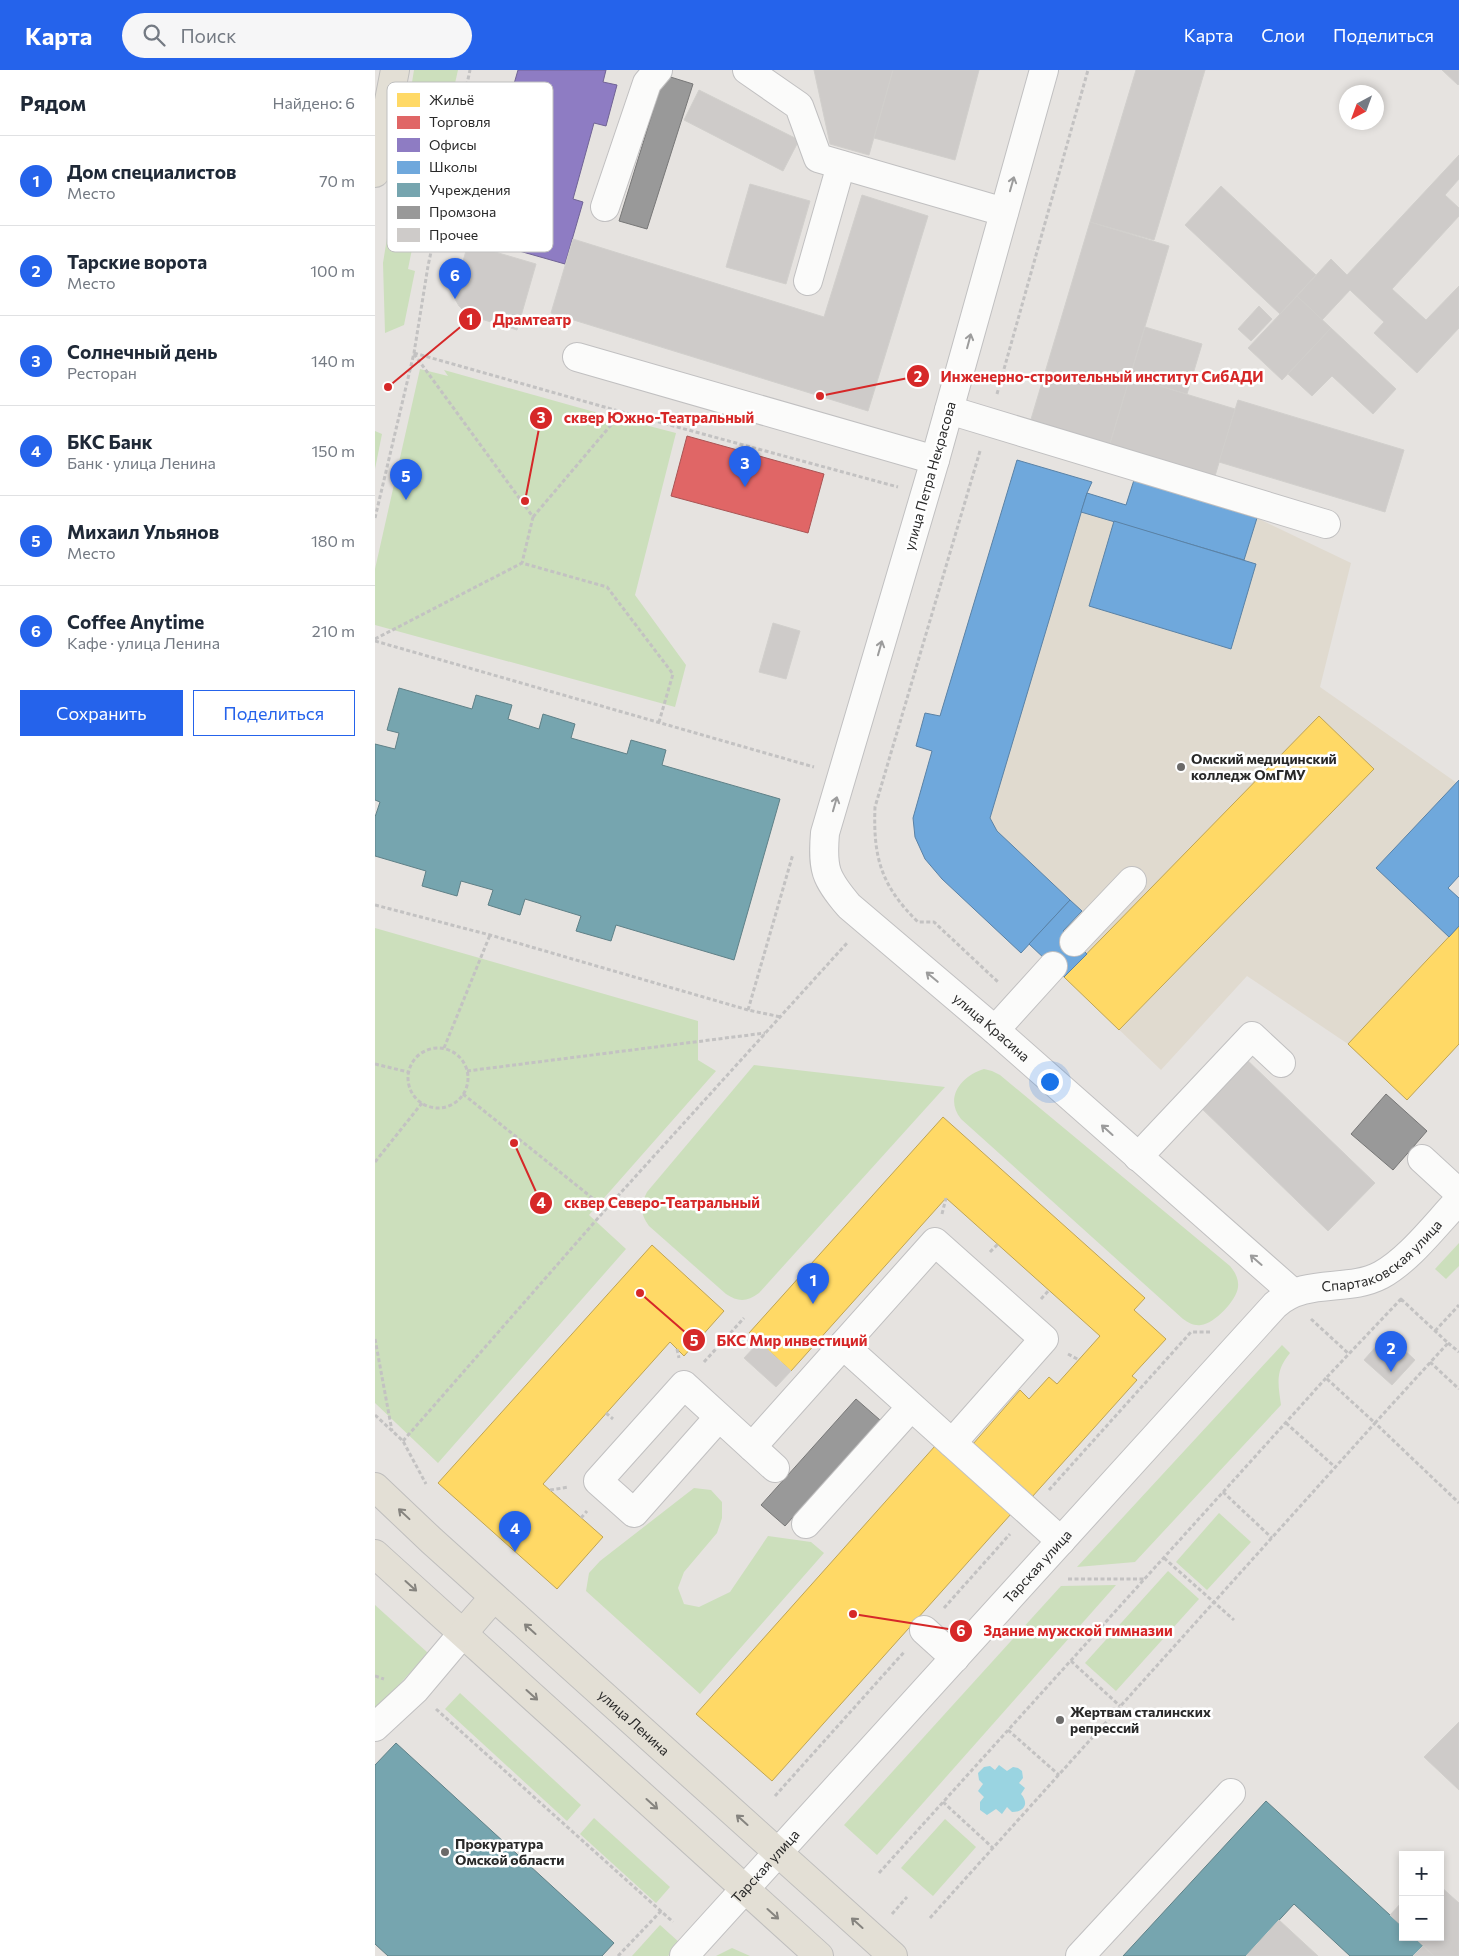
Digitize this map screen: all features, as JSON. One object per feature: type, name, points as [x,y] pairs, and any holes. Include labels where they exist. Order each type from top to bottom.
[{"type":"main road","points":[[375,173],[387,111]]},
{"type":"main road","name":"улица Ленина","points":[[375,1487],[494,1597],[893,1956]]},
{"type":"main road","points":[[375,1554],[819,1956]]},
{"type":"main road","points":[[463,1633],[494,1597]]},
{"type":"street","points":[[605,207],[647,83],[658,70]]},
{"type":"street","points":[[747,70],[799,106],[818,158],[1004,212]]},
{"type":"street","name":"улица Петра Некрасова","points":[[823,852],[825,833],[935,460],[1044,70]]},
{"type":"street","points":[[808,281],[841,165]]},
{"type":"street","points":[[577,357],[935,460]]},
{"type":"street","points":[[949,410],[1326,524]]},
{"type":"street","name":"улица Красина","points":[[823,852],[825,870],[832,886],[849,906],[995,1030],[1292,1292]]},
{"type":"street","points":[[1074,942],[1132,881]]},
{"type":"street","points":[[995,1030],[1053,966]]},
{"type":"street","points":[[1138,1157],[1253,1036],[1281,1063]]},
{"type":"street","points":[[1422,1159],[1459,1193]]},
{"type":"street","name":"Спартаковская улица","points":[[1292,1292],[1357,1282],[1381,1275],[1404,1258],[1459,1200]]},
{"type":"street","points":[[752,1447],[935,1242],[1044,1340],[951,1443]]},
{"type":"street","name":"Тарская улица","points":[[691,1949],[1270,1310],[1292,1292]]},
{"type":"street","points":[[843,1345],[1061,1541]]},
{"type":"street","points":[[719,1417],[633,1513],[598,1481],[684,1385],[775,1468]]},
{"type":"street","points":[[806,1524],[911,1407]]},
{"type":"street","points":[[923,1630],[955,1658]]},
{"type":"street","points":[[375,1728],[415,1690],[463,1633]]},
{"type":"street","points":[[1080,1956],[1231,1793]]},
{"type":"path","points":[[1020,1002],[934,922],[918,922],[905,909],[891,889],[879,862],[874,836],[875,807],[989,422],[1088,70]]},
{"type":"path","points":[[375,518],[414,353],[431,252]]},
{"type":"path","points":[[414,353],[898,487]]},
{"type":"path","points":[[414,353],[533,517]]},
{"type":"path","points":[[522,563],[533,517],[622,412]]},
{"type":"path","points":[[375,640],[522,563],[607,587],[673,674],[659,722]]},
{"type":"path","points":[[375,640],[817,768]]},
{"type":"path","points":[[375,905],[490,935],[748,1010],[781,1017]]},
{"type":"path","points":[[444,1048],[490,935]]},
{"type":"path","points":[[403,1441],[606,1208],[846,944]]},
{"type":"path","points":[[467,1072],[765,1033]]},
{"type":"path","points":[[434,1047],[444,1048],[459,1056],[467,1072],[467,1087],[463,1094],[449,1106],[439,1108],[430,1107],[422,1103],[410,1090],[407,1081],[411,1063],[425,1050],[434,1047]]},
{"type":"path","points":[[375,1064],[408,1072]]},
{"type":"path","points":[[463,1094],[606,1208]]},
{"type":"path","points":[[375,1162],[422,1103]]},
{"type":"path","points":[[879,1872],[1223,1492],[1401,1299],[1459,1352]]},
{"type":"path","points":[[1435,1331],[1459,1305]]},
{"type":"path","points":[[1303,1317],[1311,1319],[1349,1354]]},
{"type":"path","points":[[684,1385],[744,1318]]},
{"type":"path","points":[[775,1796],[1191,1332]]},
{"type":"path","points":[[375,1339],[392,1431]]},
{"type":"path","points":[[930,1918],[1448,1343]]},
{"type":"path","points":[[1430,1362],[1459,1389]]},
{"type":"path","points":[[1327,1378],[1459,1502]]},
{"type":"path","points":[[375,1415],[403,1441],[426,1484]]},
{"type":"path","points":[[1286,1423],[1335,1468]]},
{"type":"path","points":[[1223,1492],[1272,1538]]},
{"type":"path","points":[[1164,1558],[1234,1620]]},
{"type":"path","points":[[1060,1579],[1145,1579]]},
{"type":"path","points":[[1071,1660],[1121,1706]]},
{"type":"path","points":[[375,1676],[415,1690],[661,1911],[691,1949]]},
{"type":"path","points":[[1008,1730],[1059,1775]]},
{"type":"path","points":[[943,1802],[993,1848]]},
{"type":"path","points":[[892,1914],[907,1897]]},
{"type":"path","points":[[619,1956],[661,1911]]},
{"type":"shaded area","name":"Омский медицинский колледж ОмГМУ","points":[[1017,460],[1092,482],[1087,493],[1126,505],[1134,480],[1257,518],[1351,563],[1320,687],[1457,783],[1376,868],[1459,926],[1459,1044],[1407,1100],[1348,1044],[1247,976],[1161,1070],[1053,966],[913,818],[932,751],[916,746],[925,713],[940,716]]},
{"type":"green space","points":[[414,70],[458,70],[455,82],[412,82]]},
{"type":"green space","points":[[387,238],[387,252],[411,252],[408,269],[415,271],[404,325],[385,333],[383,263]]},
{"type":"green space","points":[[420,369],[448,376],[444,370],[676,433],[635,595],[686,665],[675,707],[375,625],[375,569]]},
{"type":"green space","points":[[375,431],[382,434],[375,469]]},
{"type":"green space","points":[[375,928],[698,1021],[698,1060],[716,1071],[589,1215],[626,1249],[438,1463],[375,1403]]},
{"type":"green space","points":[[754,1065],[945,1087],[759,1293],[750,1298],[739,1300],[726,1294],[649,1226],[644,1217],[642,1205],[647,1192]]},
{"type":"green space","points":[[984,1069],[1000,1075],[1230,1266],[1238,1281],[1237,1292],[1218,1316],[1201,1325],[1192,1324],[1183,1319],[961,1119],[954,1103],[957,1089],[968,1077]]},
{"type":"green space","points":[[1459,1243],[1459,1266],[1446,1279],[1435,1269]]},
{"type":"green space","points":[[1282,1345],[1290,1353],[1280,1372],[1281,1405],[1135,1562],[1077,1567]]},
{"type":"green space","points":[[694,1488],[711,1490],[722,1502],[722,1518],[717,1533],[684,1572],[678,1588],[684,1604],[699,1607],[730,1592],[768,1536],[811,1542],[824,1553],[700,1694],[586,1591],[589,1573],[600,1561]]},
{"type":"green space","points":[[1219,1513],[1251,1542],[1207,1590],[1176,1562]]},
{"type":"green space","points":[[1168,1571],[1199,1599],[1116,1691],[1085,1663]]},
{"type":"green space","points":[[1116,1585],[877,1855],[844,1825],[1061,1586]]},
{"type":"green space","points":[[375,1605],[428,1653],[375,1711]]},
{"type":"green space","points":[[460,1693],[581,1805],[567,1821],[445,1709]]},
{"type":"green space","points":[[594,1818],[670,1887],[656,1903],[580,1834]]},
{"type":"green space","points":[[945,1819],[976,1847],[933,1896],[901,1868]]},
{"type":"green space","points":[[660,1925],[680,1943],[668,1956],[632,1956]]},
{"type":"green space","points":[[732,1948],[750,1956],[716,1956]]},
{"type":"water","points":[[999,1765],[1007,1771],[1013,1767],[1022,1771],[1023,1778],[1019,1783],[1025,1788],[1021,1794],[1025,1804],[1023,1809],[1016,1812],[1012,1812],[1007,1807],[1002,1814],[996,1809],[987,1815],[980,1810],[980,1802],[984,1797],[978,1791],[983,1784],[979,1780],[978,1773],[984,1767],[990,1766],[995,1770]]},
{"type":"building: Жильё","points":[[1319,716],[1374,769],[1119,1030],[1064,977]]},
{"type":"building: Жильё","points":[[1459,926],[1459,1044],[1407,1100],[1348,1044]]},
{"type":"building: Жильё","points":[[943,1117],[1145,1298],[1134,1310],[1166,1339],[1132,1376],[1137,1380],[1032,1497],[973,1444],[1020,1390],[1029,1399],[1049,1377],[1057,1384],[1100,1336],[946,1198],[791,1371],[749,1333]]},
{"type":"building: Жильё","points":[[652,1245],[724,1311],[684,1356],[670,1342],[543,1484],[603,1537],[557,1589],[438,1483]]},
{"type":"building: Жильё","points":[[935,1446],[1011,1514],[772,1781],[696,1714]]},
{"type":"building: Торговля","points":[[687,436],[824,474],[808,533],[671,496]]},
{"type":"building: Офисы","points":[[518,70],[606,70],[603,82],[617,85],[606,126],[594,123],[573,199],[583,202],[565,264],[523,252],[553,252],[553,82],[515,82]]},
{"type":"building: Школы","points":[[1017,460],[1092,482],[1087,493],[990,818],[997,831],[1070,900],[1021,953],[942,879],[925,859],[915,837],[913,818],[932,751],[916,746],[925,713],[940,716]]},
{"type":"building: Школы","points":[[1134,480],[1257,518],[1244,560],[1081,512],[1087,493],[1126,505]]},
{"type":"building: Школы","points":[[1114,521],[1256,564],[1231,649],[1089,606]]},
{"type":"building: Школы","points":[[1459,780],[1459,876],[1448,888],[1459,898],[1459,926],[1449,937],[1376,868]]},
{"type":"building: Школы","points":[[1070,900],[1082,911],[1063,931],[1087,954],[1064,977],[1029,944]]},
{"type":"building: Учреждения","points":[[399,688],[472,709],[476,695],[512,705],[508,719],[539,729],[543,714],[575,724],[571,738],[627,754],[631,740],[666,750],[662,765],[780,799],[734,960],[616,925],[611,941],[576,931],[581,916],[525,899],[520,915],[488,905],[493,890],[461,881],[457,896],[422,886],[426,871],[375,856],[375,817],[380,802],[375,800],[375,744],[395,749],[399,733],[387,730]]},
{"type":"building: Учреждения","name":"Прокуратура Омской области","points":[[396,1743],[614,1943],[602,1956],[388,1956],[375,1944],[375,1765]]},
{"type":"building: Учреждения","points":[[1266,1801],[1399,1923],[1399,1941],[1418,1941],[1423,1946],[1413,1956],[1350,1956],[1294,1904],[1246,1956],[1123,1956]]},
{"type":"building: Промзона","points":[[664,75],[693,84],[647,229],[619,221]]},
{"type":"building: Промзона","points":[[1386,1094],[1427,1131],[1393,1170],[1351,1134]]},
{"type":"building: Промзона","points":[[856,1399],[880,1420],[785,1526],[761,1505]]},
{"type":"building: Прочее","points":[[814,70],[893,70],[869,155],[830,144]]},
{"type":"building: Прочее","points":[[893,70],[979,70],[955,160],[874,138]]},
{"type":"building: Прочее","points":[[1136,70],[1205,70],[1154,240],[1090,222]]},
{"type":"building: Прочее","points":[[1442,70],[1459,70],[1459,84],[1458,85]]},
{"type":"building: Прочее","points":[[699,90],[799,140],[783,171],[684,120]]},
{"type":"building: Прочее","points":[[1459,155],[1459,179],[1445,195],[1459,208],[1459,216],[1392,289],[1426,320],[1459,286],[1459,328],[1417,373],[1374,333],[1384,322],[1350,290],[1322,320],[1297,296],[1331,259],[1347,275]]},
{"type":"building: Прочее","points":[[750,184],[810,201],[786,284],[726,267]]},
{"type":"building: Прочее","points":[[1221,186],[1316,275],[1280,314],[1185,225]]},
{"type":"building: Прочее","points":[[862,195],[928,216],[868,411],[551,313],[573,239],[824,317]]},
{"type":"building: Прочее","points":[[1090,222],[1169,246],[1108,450],[1029,426]]},
{"type":"building: Прочее","points":[[466,252],[495,252],[536,264],[517,330],[468,315],[455,299],[455,289]]},
{"type":"building: Прочее","points":[[1297,296],[1331,328],[1282,380],[1248,348]]},
{"type":"building: Прочее","points":[[1259,306],[1272,319],[1251,341],[1238,329]]},
{"type":"building: Прочее","points":[[1145,327],[1202,344],[1187,394],[1130,377]]},
{"type":"building: Прочее","points":[[1331,328],[1396,389],[1373,414],[1332,376],[1312,396],[1288,374]]},
{"type":"building: Прочее","points":[[1130,377],[1235,409],[1215,476],[1110,444]]},
{"type":"building: Прочее","points":[[1238,400],[1404,450],[1385,512],[1219,462]]},
{"type":"building: Прочее","points":[[773,623],[800,631],[786,679],[759,672]]},
{"type":"building: Прочее","points":[[1243,1056],[1375,1183],[1328,1231],[1197,1104]]},
{"type":"building: Прочее","points":[[1387,1334],[1415,1360],[1392,1385],[1364,1360]]},
{"type":"building: Прочее","points":[[759,1342],[791,1371],[776,1387],[744,1358]]},
{"type":"building: Прочее","points":[[1459,1722],[1459,1790],[1424,1757]]},
{"type":"building: Прочее","points":[[1444,1890],[1459,1903],[1459,1956],[1434,1956],[1418,1941],[1444,1941]]},
{"type":"building: Прочее","points":[[1399,1905],[1399,1923],[1390,1915]]},
{"type":"building: Прочее","points":[[1279,1920],[1318,1956],[1246,1956]]},
{"type":"building: Прочее","points":[[1423,1946],[1434,1956],[1413,1956]]},
{"type":"place","name":"Coffee Anytime","points":[[455,299]]},
{"type":"place","name":"Драмтеатр","points":[[388,387]]},
{"type":"place","name":"Инженерно-строительный институт СибАДИ","points":[[820,396]]},
{"type":"place","name":"Солнечный день","points":[[745,487]]},
{"type":"place","name":"Михаил Ульянов","points":[[406,500]]},
{"type":"place","name":"сквер Южно-Театральный","points":[[525,501]]},
{"type":"place","name":"Омский медицинский колледж ОмГМУ","points":[[1181,767]]},
{"type":"place","name":"сквер Северо-Театральный","points":[[514,1143]]},
{"type":"place","name":"БКС Мир инвестиций","points":[[640,1293]]},
{"type":"place","name":"Дом специалистов","points":[[813,1304]]},
{"type":"place","name":"Тарские ворота","points":[[1391,1372]]},
{"type":"place","name":"БКС Банк","points":[[515,1552]]},
{"type":"place","name":"Здание мужской гимназии","points":[[853,1614]]},
{"type":"place","name":"Жертвам сталинских репрессий","points":[[1060,1720]]},
{"type":"place","name":"Прокуратура Омской области","points":[[445,1852]]}]
